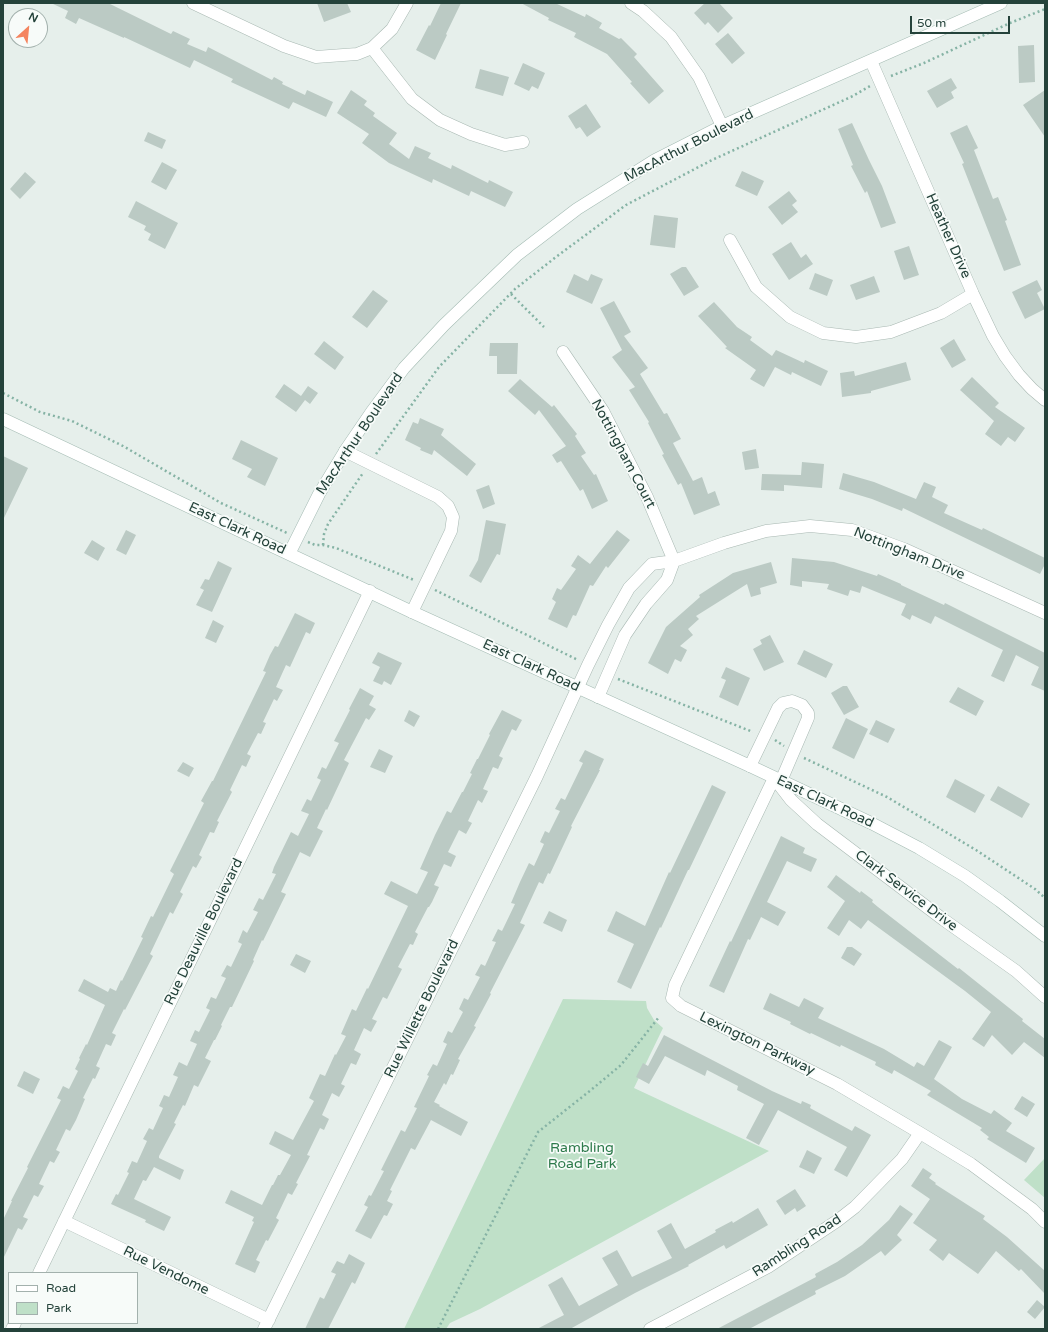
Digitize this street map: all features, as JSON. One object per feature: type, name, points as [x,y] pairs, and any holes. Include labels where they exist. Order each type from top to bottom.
[{"type":"street","points":[[193,3],[284,46],[316,57],[357,54],[372,48],[392,28],[407,3]]},
{"type":"street","points":[[630,3],[643,11],[671,37],[699,76],[722,126]]},
{"type":"street","name":"MacArthur Boulevard","points":[[290,554],[319,494],[373,410],[404,368],[444,325],[517,255],[577,208],[655,160],[722,126],[1001,3]]},
{"type":"street","points":[[372,48],[412,99],[440,120],[471,134],[505,145],[523,142]]},
{"type":"street","name":"Heather Drive","points":[[871,61],[973,294],[993,336],[1005,356],[1032,389],[1045,400]]},
{"type":"street","points":[[730,240],[756,287],[790,317],[823,333],[856,337],[891,332],[941,313],[973,294]]},
{"type":"street","name":"Nottingham Court","points":[[563,352],[603,411],[647,497],[674,561]]},
{"type":"street","name":"East Clark Road","points":[[3,419],[412,612],[750,766],[871,823],[919,848],[965,876],[1045,936]]},
{"type":"street","points":[[346,451],[438,497],[448,506],[453,517],[451,531],[412,612]]},
{"type":"street","name":"Nottingham Drive","points":[[577,687],[608,625],[629,588],[652,564],[674,561],[724,543],[766,531],[810,526],[852,530],[904,549],[1045,613]]},
{"type":"street","points":[[598,697],[625,635],[646,604],[666,580],[674,561]]},
{"type":"street","name":"Rue Deauville Boulevard","points":[[39,1272],[370,592]]},
{"type":"street","name":"Rue Willette Boulevard","points":[[266,1325],[534,783],[577,687]]},
{"type":"street","points":[[750,766],[778,708],[783,703],[792,701],[802,705],[808,714],[808,718],[794,753],[777,779]]},
{"type":"street","name":"Clark Service Drive","points":[[777,779],[791,800],[817,824],[1016,971],[1045,998]]},
{"type":"street","name":"Lexington Parkway","points":[[777,779],[675,985],[672,998],[681,1006],[837,1084],[920,1133],[971,1164],[1032,1209],[1045,1222]]},
{"type":"street","name":"Rambling Road","points":[[650,1329],[768,1267],[837,1221],[856,1207],[902,1159],[920,1133]]},
{"type":"street","name":"Rue Vendome","points":[[64,1221],[266,1325]]},
{"type":"path","points":[[323,545],[324,534],[328,524],[369,463],[439,367],[511,294],[556,256],[626,205],[712,160],[853,96],[879,81],[924,63],[1010,23],[1045,9]]},
{"type":"path","points":[[511,294],[544,327]]},
{"type":"path","points":[[3,393],[40,412],[72,422],[123,446],[221,503],[315,545],[336,548],[426,585],[588,665]]},
{"type":"path","points":[[607,675],[774,740],[794,753],[887,797],[976,850],[1045,898]]},
{"type":"path","points":[[438,1329],[538,1132],[591,1090],[620,1064],[659,1017]]},
{"type":"green space","name":"Rambling Road Park","points":[[563,999],[646,1001],[647,1008],[654,1020],[663,1028],[634,1088],[769,1151],[480,1309],[450,1323],[446,1329],[404,1329]]},
{"type":"green space","points":[[1045,1158],[1045,1198],[1024,1180]]},
{"type":"building","points":[[51,3],[108,3],[171,34],[173,31],[190,39],[187,44],[206,52],[208,47],[272,80],[274,77],[283,82],[282,84],[305,95],[307,90],[333,102],[326,117],[293,102],[289,109],[231,82],[233,79],[194,60],[190,68],[79,18],[76,24],[65,18],[68,11]]},
{"type":"building","points":[[317,3],[347,3],[351,12],[324,22]]},
{"type":"building","points":[[441,3],[461,3],[435,60],[416,50]]},
{"type":"building","points":[[521,3],[555,3],[585,17],[586,14],[602,23],[599,28],[619,39],[621,38],[637,54],[634,57],[664,91],[649,104],[607,54],[574,37],[576,33],[548,20],[549,18]]},
{"type":"building","points":[[705,3],[719,3],[733,18],[718,33],[708,22],[705,25],[694,13]]},
{"type":"building","points":[[728,33],[745,53],[732,64],[715,44]]},
{"type":"building","points":[[1034,45],[1035,82],[1019,83],[1018,46]]},
{"type":"building","points":[[523,63],[545,73],[538,89],[532,86],[529,91],[514,84]]},
{"type":"building","points":[[480,69],[509,77],[503,96],[475,88]]},
{"type":"building","points":[[951,78],[957,88],[951,92],[954,98],[937,108],[927,91]]},
{"type":"building","points":[[351,90],[367,101],[364,105],[375,113],[373,116],[397,133],[389,144],[409,159],[415,146],[431,153],[428,158],[451,169],[452,165],[488,183],[489,180],[513,192],[505,207],[471,191],[469,196],[433,179],[432,183],[389,163],[362,143],[369,134],[337,113]]},
{"type":"building","points":[[1045,90],[1045,137],[1023,105]]},
{"type":"building","points":[[586,104],[601,127],[587,137],[580,127],[576,129],[568,116]]},
{"type":"building","points":[[852,123],[882,186],[896,223],[881,228],[867,191],[865,193],[851,166],[853,165],[838,129]]},
{"type":"building","points":[[967,125],[978,148],[974,150],[993,199],[998,197],[1007,220],[1005,221],[1021,265],[1004,271],[962,164],[964,163],[950,133]]},
{"type":"building","points":[[148,132],[166,140],[162,149],[144,141]]},
{"type":"building","points":[[162,162],[177,170],[166,190],[151,182]]},
{"type":"building","points":[[742,171],[764,181],[757,196],[735,186]]},
{"type":"building","points":[[25,172],[36,182],[20,199],[10,189]]},
{"type":"building","points":[[789,191],[797,201],[792,205],[798,212],[782,225],[768,207]]},
{"type":"building","points":[[136,201],[178,223],[165,249],[148,240],[151,234],[144,230],[146,226],[128,217]]},
{"type":"building","points":[[654,215],[678,218],[675,248],[650,245]]},
{"type":"building","points":[[791,242],[801,258],[806,254],[813,264],[789,280],[772,254]]},
{"type":"building","points":[[909,246],[919,275],[904,280],[894,251]]},
{"type":"building","points":[[682,267],[686,267],[699,287],[684,296],[670,274]]},
{"type":"building","points":[[815,273],[833,280],[827,296],[809,289]]},
{"type":"building","points":[[574,274],[588,281],[591,274],[603,279],[592,304],[566,292]]},
{"type":"building","points":[[874,276],[880,292],[856,300],[850,285]]},
{"type":"building","points":[[1037,280],[1042,290],[1037,293],[1045,309],[1025,319],[1012,292]]},
{"type":"building","points":[[373,290],[388,301],[367,328],[352,317]]},
{"type":"building","points":[[614,301],[631,332],[624,336],[648,368],[640,374],[664,414],[667,413],[681,439],[673,443],[693,481],[702,477],[708,494],[715,491],[720,505],[694,515],[681,483],[678,485],[662,455],[664,454],[648,423],[649,422],[629,390],[635,387],[612,357],[622,350],[600,308]]},
{"type":"building","points":[[714,302],[737,327],[752,337],[750,340],[772,356],[776,350],[804,363],[805,360],[828,371],[821,386],[792,372],[791,375],[775,367],[764,387],[750,379],[756,370],[725,348],[727,347],[698,316]]},
{"type":"building","points":[[954,339],[966,360],[952,368],[940,348]]},
{"type":"building","points":[[324,341],[344,357],[335,370],[314,354]]},
{"type":"building","points":[[490,343],[518,343],[517,374],[497,374],[497,356],[489,356]]},
{"type":"building","points":[[906,362],[911,380],[871,391],[871,393],[842,397],[840,373],[854,371],[855,376]]},
{"type":"building","points":[[972,377],[999,403],[995,407],[1025,428],[1015,442],[1008,437],[1001,446],[985,434],[994,421],[960,390]]},
{"type":"building","points":[[520,379],[552,407],[554,405],[577,434],[575,436],[586,453],[581,456],[594,475],[596,474],[608,501],[592,509],[583,489],[580,491],[561,461],[557,463],[552,455],[566,446],[539,410],[535,415],[508,391]]},
{"type":"building","points":[[284,384],[301,396],[308,386],[318,393],[310,404],[305,400],[296,412],[275,397]]},
{"type":"building","points":[[420,418],[444,429],[441,435],[476,464],[467,476],[434,450],[432,455],[420,450],[421,448],[405,440],[413,422],[418,424]]},
{"type":"building","points":[[241,440],[278,458],[265,486],[247,477],[252,469],[232,459]]},
{"type":"building","points":[[756,449],[759,468],[745,470],[742,452]]},
{"type":"building","points":[[3,456],[28,468],[3,520]]},
{"type":"building","points":[[802,462],[824,464],[822,488],[784,485],[784,491],[761,490],[762,474],[801,475]]},
{"type":"building","points":[[843,473],[874,482],[916,499],[924,482],[936,487],[932,497],[948,505],[944,513],[982,530],[983,528],[1045,558],[1045,564],[1040,574],[903,508],[902,511],[872,499],[839,489]]},
{"type":"building","points":[[489,485],[495,504],[483,509],[476,490]]},
{"type":"building","points":[[486,520],[506,524],[500,555],[497,554],[481,583],[469,576],[478,560]]},
{"type":"building","points":[[126,530],[136,535],[126,555],[116,550]]},
{"type":"building","points":[[617,530],[630,540],[608,568],[606,566],[593,586],[590,585],[576,616],[573,615],[567,628],[548,619],[556,602],[552,599],[557,588],[561,590],[576,569],[571,566],[578,555],[590,564]]},
{"type":"building","points":[[92,540],[105,548],[98,561],[84,553]]},
{"type":"building","points":[[792,558],[834,562],[877,576],[878,574],[944,605],[945,603],[1045,653],[1045,691],[1031,685],[1039,667],[1016,655],[1004,682],[991,676],[1003,650],[935,616],[931,624],[912,615],[910,620],[901,615],[906,604],[862,586],[860,593],[850,590],[848,596],[827,589],[829,584],[802,581],[802,587],[790,585]]},
{"type":"building","points":[[218,561],[232,568],[212,612],[196,605],[204,590],[200,588],[205,579],[209,580]]},
{"type":"building","points":[[771,562],[777,583],[760,588],[761,594],[751,597],[747,584],[696,616],[699,619],[688,629],[693,635],[680,646],[687,650],[681,662],[675,659],[668,674],[648,663],[666,627],[700,597],[699,595],[733,573]]},
{"type":"building","points":[[295,613],[315,623],[310,634],[306,632],[290,667],[286,665],[276,687],[283,690],[277,701],[274,699],[263,722],[266,723],[261,734],[258,733],[247,754],[251,756],[246,767],[242,765],[230,790],[232,792],[217,821],[219,822],[214,833],[210,832],[199,855],[202,857],[196,868],[193,866],[180,892],[183,894],[173,914],[170,912],[150,954],[153,956],[112,1033],[116,1035],[111,1046],[106,1044],[96,1066],[100,1068],[83,1098],[85,1099],[76,1120],[70,1131],[66,1129],[56,1150],[60,1152],[54,1163],[50,1161],[39,1184],[44,1186],[38,1197],[34,1195],[23,1217],[28,1219],[22,1230],[18,1228],[3,1259],[3,1220],[28,1168],[27,1167],[61,1100],[57,1098],[63,1086],[69,1089],[78,1071],[75,1069],[80,1059],[79,1058],[86,1044],[87,1045],[105,1005],[78,991],[84,979],[108,992],[110,988],[116,991],[121,980],[122,981],[143,938],[141,937],[151,916],[153,917],[174,874],[170,871],[204,803],[201,801],[213,781],[266,672],[263,671],[270,655],[275,646],[278,647]]},
{"type":"building","points":[[213,620],[224,626],[216,643],[205,638]]},
{"type":"building","points":[[770,635],[784,662],[764,671],[753,649],[762,644],[760,640]]},
{"type":"building","points":[[804,650],[833,664],[826,678],[797,664]]},
{"type":"building","points":[[378,652],[402,663],[391,685],[384,681],[382,685],[373,681],[380,667],[372,663]]},
{"type":"building","points":[[726,667],[750,678],[738,706],[719,697],[726,680],[721,678]]},
{"type":"building","points":[[843,686],[847,686],[859,707],[844,715],[831,693]]},
{"type":"building","points":[[958,687],[984,701],[976,716],[949,702]]},
{"type":"building","points":[[360,688],[374,696],[369,705],[376,709],[369,720],[366,718],[344,760],[349,763],[317,828],[323,831],[310,857],[300,852],[281,892],[286,894],[263,941],[262,940],[253,960],[254,961],[232,1007],[230,1007],[205,1058],[211,1061],[198,1087],[194,1085],[185,1106],[183,1105],[174,1123],[176,1124],[159,1156],[159,1158],[184,1170],[180,1180],[154,1167],[146,1181],[143,1180],[134,1199],[171,1217],[164,1231],[145,1222],[146,1220],[111,1204],[116,1194],[118,1195],[129,1173],[127,1172],[132,1161],[137,1163],[147,1141],[143,1139],[149,1128],[153,1130],[163,1108],[159,1106],[164,1095],[169,1097],[178,1077],[173,1075],[179,1062],[187,1066],[197,1044],[190,1041],[195,1030],[199,1032],[210,1010],[206,1008],[211,997],[216,999],[226,978],[221,976],[227,965],[231,967],[242,944],[238,942],[243,930],[247,933],[258,912],[253,910],[259,898],[263,900],[276,874],[272,873],[274,867],[291,832],[298,836],[309,814],[301,811],[307,799],[311,801],[321,780],[317,778],[322,767],[326,769],[339,743],[334,741]]},
{"type":"building","points":[[409,710],[420,716],[414,727],[404,721]]},
{"type":"building","points":[[502,710],[522,720],[516,731],[512,729],[499,756],[503,758],[498,769],[493,767],[483,789],[488,791],[482,803],[478,800],[468,821],[472,823],[466,834],[459,830],[448,852],[456,856],[451,867],[444,864],[434,885],[439,887],[415,932],[418,934],[413,945],[410,944],[398,967],[402,969],[387,999],[383,997],[372,1019],[377,1021],[371,1032],[364,1028],[354,1050],[361,1054],[356,1065],[351,1063],[341,1084],[345,1086],[339,1097],[332,1093],[322,1115],[329,1119],[324,1130],[320,1128],[307,1155],[310,1156],[296,1183],[298,1184],[292,1195],[288,1193],[276,1218],[279,1220],[268,1241],[266,1240],[256,1260],[260,1262],[255,1273],[235,1264],[254,1222],[252,1221],[254,1217],[225,1203],[231,1190],[262,1205],[278,1175],[280,1175],[291,1155],[269,1144],[275,1131],[293,1140],[314,1101],[309,1098],[320,1074],[325,1076],[335,1054],[336,1055],[346,1036],[341,1034],[352,1009],[356,1011],[367,988],[368,989],[408,906],[384,894],[391,881],[417,894],[428,872],[420,869],[435,835],[447,811],[451,813],[463,792],[472,774],[470,773]]},
{"type":"building","points":[[846,718],[868,729],[854,759],[832,748]]},
{"type":"building","points":[[876,720],[895,729],[888,743],[869,734]]},
{"type":"building","points":[[379,749],[393,756],[385,773],[370,767]]},
{"type":"building","points":[[585,750],[604,759],[600,770],[571,826],[572,827],[550,874],[548,873],[543,884],[539,882],[520,923],[525,925],[474,1026],[476,1027],[458,1059],[460,1060],[453,1075],[451,1074],[446,1085],[444,1083],[434,1102],[468,1122],[461,1136],[431,1120],[415,1150],[411,1148],[390,1190],[392,1191],[387,1201],[393,1204],[387,1216],[384,1215],[371,1239],[355,1231],[368,1207],[364,1205],[369,1195],[371,1196],[384,1171],[381,1170],[401,1130],[405,1132],[417,1108],[414,1107],[429,1076],[427,1075],[433,1064],[437,1066],[447,1044],[443,1042],[448,1031],[452,1033],[463,1012],[459,1009],[464,998],[468,1000],[480,977],[475,975],[481,964],[485,966],[496,942],[492,941],[498,929],[502,931],[515,904],[511,903],[529,863],[534,866],[544,844],[540,842],[545,831],[549,833],[560,811],[555,809],[561,798],[565,800],[583,763],[579,761]]},
{"type":"building","points":[[183,762],[194,768],[189,777],[177,771]]},
{"type":"building","points":[[955,779],[985,795],[975,813],[946,797]]},
{"type":"building","points":[[712,785],[726,792],[631,989],[617,982],[634,944],[607,931],[616,911],[645,926],[669,872],[670,873]]},
{"type":"building","points":[[998,786],[1030,804],[1022,818],[990,800]]},
{"type":"building","points":[[781,836],[805,848],[803,853],[817,859],[811,872],[787,861],[767,902],[786,912],[778,926],[761,917],[750,940],[748,939],[724,993],[709,986]]},
{"type":"building","points":[[836,875],[860,893],[861,891],[873,900],[872,902],[878,907],[958,969],[959,968],[1023,1019],[1022,1021],[1045,1039],[1045,1058],[1024,1042],[1012,1055],[992,1035],[984,1047],[972,1039],[991,1012],[965,991],[868,920],[861,929],[849,920],[839,936],[827,928],[845,901],[827,887]]},
{"type":"building","points":[[549,911],[567,920],[562,932],[543,923]]},
{"type":"building","points":[[847,947],[852,947],[862,954],[854,966],[841,958]]},
{"type":"building","points":[[296,954],[311,961],[305,973],[290,965]]},
{"type":"building","points":[[770,993],[799,1007],[804,998],[824,1008],[818,1018],[884,1049],[914,1067],[917,1062],[924,1066],[939,1040],[952,1047],[934,1079],[962,1099],[991,1114],[994,1110],[1012,1123],[1006,1131],[1035,1148],[1026,1163],[987,1139],[989,1137],[980,1130],[982,1128],[927,1095],[931,1091],[894,1070],[892,1074],[875,1065],[876,1062],[841,1045],[840,1047],[811,1033],[810,1034],[790,1024],[791,1022],[763,1009]]},
{"type":"building","points":[[664,1035],[772,1091],[801,1104],[802,1101],[811,1105],[810,1108],[852,1131],[855,1126],[871,1135],[847,1177],[834,1170],[847,1147],[778,1110],[759,1145],[746,1138],[764,1104],[737,1090],[738,1086],[707,1070],[705,1076],[665,1056],[649,1084],[636,1077],[643,1063],[648,1066]]},
{"type":"building","points":[[24,1071],[40,1079],[33,1094],[17,1086]]},
{"type":"building","points":[[1022,1096],[1035,1104],[1027,1117],[1014,1109]]},
{"type":"building","points":[[807,1150],[822,1158],[814,1174],[799,1167]]},
{"type":"building","points":[[923,1168],[932,1174],[929,1178],[936,1183],[935,1184],[985,1216],[983,1219],[1007,1237],[1045,1271],[1045,1294],[1021,1269],[1019,1271],[996,1251],[978,1274],[949,1253],[943,1261],[929,1250],[937,1240],[913,1223],[930,1199],[911,1186]]},
{"type":"building","points":[[795,1189],[806,1206],[797,1212],[795,1208],[785,1215],[776,1201]]},
{"type":"building","points":[[900,1205],[913,1214],[897,1235],[902,1240],[885,1256],[881,1251],[845,1276],[815,1291],[816,1294],[749,1329],[717,1329],[816,1277],[815,1274],[837,1262],[862,1245],[889,1220]]},
{"type":"building","points":[[758,1208],[768,1225],[726,1249],[724,1245],[688,1265],[689,1266],[635,1293],[570,1329],[537,1329],[564,1315],[548,1285],[562,1277],[579,1306],[618,1285],[602,1258],[617,1250],[632,1277],[672,1258],[657,1231],[671,1223],[685,1249],[716,1232],[715,1230],[732,1221],[733,1223]]},
{"type":"building","points":[[349,1254],[365,1263],[355,1284],[352,1282],[328,1329],[305,1329],[320,1297],[324,1299],[336,1274],[331,1272],[337,1261],[344,1264]]},
{"type":"building","points":[[1037,1300],[1045,1307],[1035,1319],[1027,1312]]}]
